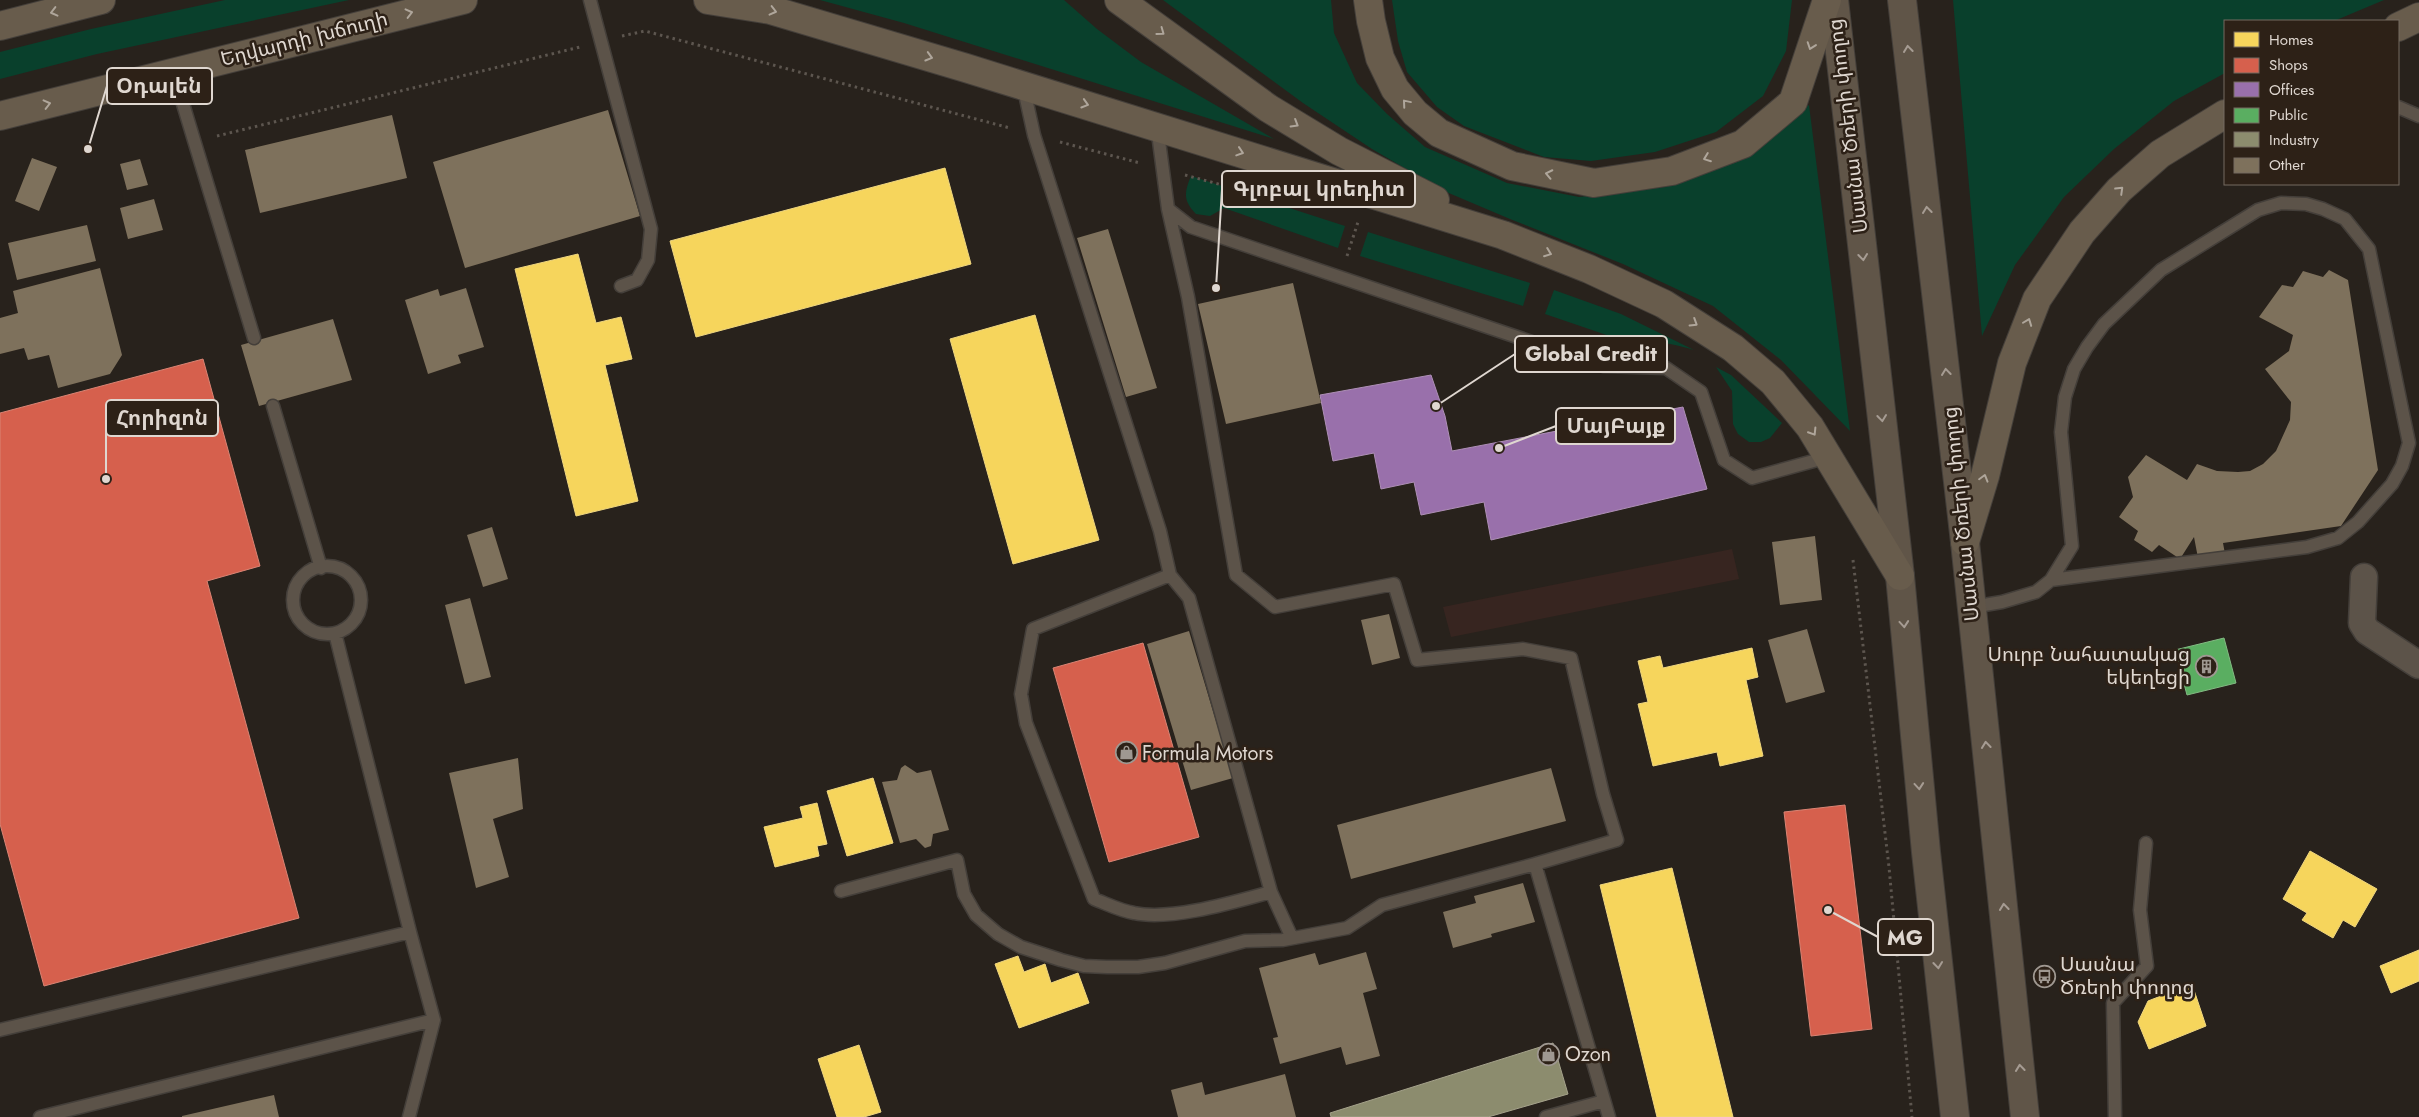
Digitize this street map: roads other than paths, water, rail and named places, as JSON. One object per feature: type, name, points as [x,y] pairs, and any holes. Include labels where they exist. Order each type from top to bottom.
[{"type":"main road","points":[[0,26],[101,0]]},
{"type":"main road","name":"Եղվարդի խճուղի","points":[[0,116],[173,71],[463,0]]},
{"type":"main road","points":[[708,0],[771,10],[1157,126],[1503,236],[1589,269],[1664,304],[1733,348],[1773,382],[1810,427],[1900,576]]},
{"type":"main road","points":[[1368,0],[1380,58],[1395,89],[1415,113],[1439,133],[1512,166],[1594,183],[1672,171],[1743,144],[1793,102],[1827,0]]},
{"type":"main road","name":"Սասնա Ծռերի փողոց","points":[[1834,0],[1900,576],[1926,852],[1955,1117]]},
{"type":"main road","name":"Սասնա Ծռերի փողոց","points":[[1902,0],[1965,542],[2025,1117]]},
{"type":"main road","points":[[1121,2],[1268,108],[1339,151],[1503,236]]},
{"type":"main road","points":[[2399,27],[2419,17]]},
{"type":"main road","points":[[1965,542],[1985,476],[2012,363],[2037,299],[2082,232],[2119,190],[2160,154],[2224,115]]},
{"type":"street","points":[[2364,577],[2362,623],[2367,631],[2419,665]]},
{"type":"lane","points":[[590,0],[651,229],[648,260],[637,280],[620,286]]},
{"type":"lane","points":[[173,71],[254,338]]},
{"type":"lane","points":[[1023,85],[1034,135],[1160,531],[1170,575],[1189,598],[1271,892],[1292,938]]},
{"type":"lane","points":[[2399,107],[2419,116]]},
{"type":"lane","points":[[841,891],[957,860],[964,894],[976,915],[998,934],[1021,947],[1084,966],[1138,967],[1165,963],[1245,941],[1292,938],[1347,928],[1382,905],[1536,864],[1617,840],[1603,794],[1571,658],[1522,649],[1417,660],[1394,584],[1275,607],[1236,575],[1188,297],[1168,209],[1157,126]]},
{"type":"lane","points":[[1972,607],[2002,602],[2036,592],[2051,580],[2072,546],[2061,432],[2065,397],[2074,369],[2104,324],[2161,270],[2258,210],[2281,203],[2306,204],[2345,219],[2369,249],[2409,443],[2402,466],[2383,495],[2358,522],[2338,538],[2308,547],[2051,580]]},
{"type":"lane","points":[[1168,209],[1191,227],[1212,235],[1603,366],[1666,368],[1701,392],[1724,460],[1752,478],[1828,457]]},
{"type":"lane","points":[[274,406],[321,568]]},
{"type":"lane","points":[[321,568],[338,568],[348,574],[356,583],[360,594],[358,616],[350,625],[335,633],[320,633],[310,629],[301,622],[296,613],[294,597],[299,581],[306,574],[321,568]]},
{"type":"lane","points":[[1170,575],[1033,629],[1021,694],[1026,723],[1094,899],[1134,914],[1159,916],[1238,901],[1271,892]]},
{"type":"lane","points":[[335,633],[434,1020],[409,1117]]},
{"type":"lane","points":[[2115,1117],[2114,1003],[2147,966],[2140,910],[2146,843]]},
{"type":"lane","points":[[1536,864],[1608,1117]]},
{"type":"lane","points":[[0,1030],[410,932]]},
{"type":"lane","points":[[40,1117],[434,1020]]},
{"type":"lane","points":[[1546,1117],[1604,1101]]},
{"type":"place","name":"Օդալեն","points":[[88,149]]},
{"type":"place","name":"Գլոբալ կրեդիտ","points":[[1216,288]]},
{"type":"place","name":"Global Credit","points":[[1436,406]]},
{"type":"place","name":"ՄայԲայք","points":[[1499,448]]},
{"type":"place","name":"Հորիզոն","points":[[106,479]]},
{"type":"place","name":"Սուրբ Նահատակաց եկեղեցի","points":[[2206,666]]},
{"type":"place","name":"Formula Motors","points":[[1126,753]]},
{"type":"place","name":"MG","points":[[1828,910]]},
{"type":"place","name":"Սասնա Ծռերի փողոց","points":[[2044,976]]},
{"type":"place","name":"Ozon","points":[[1549,1054]]}]
